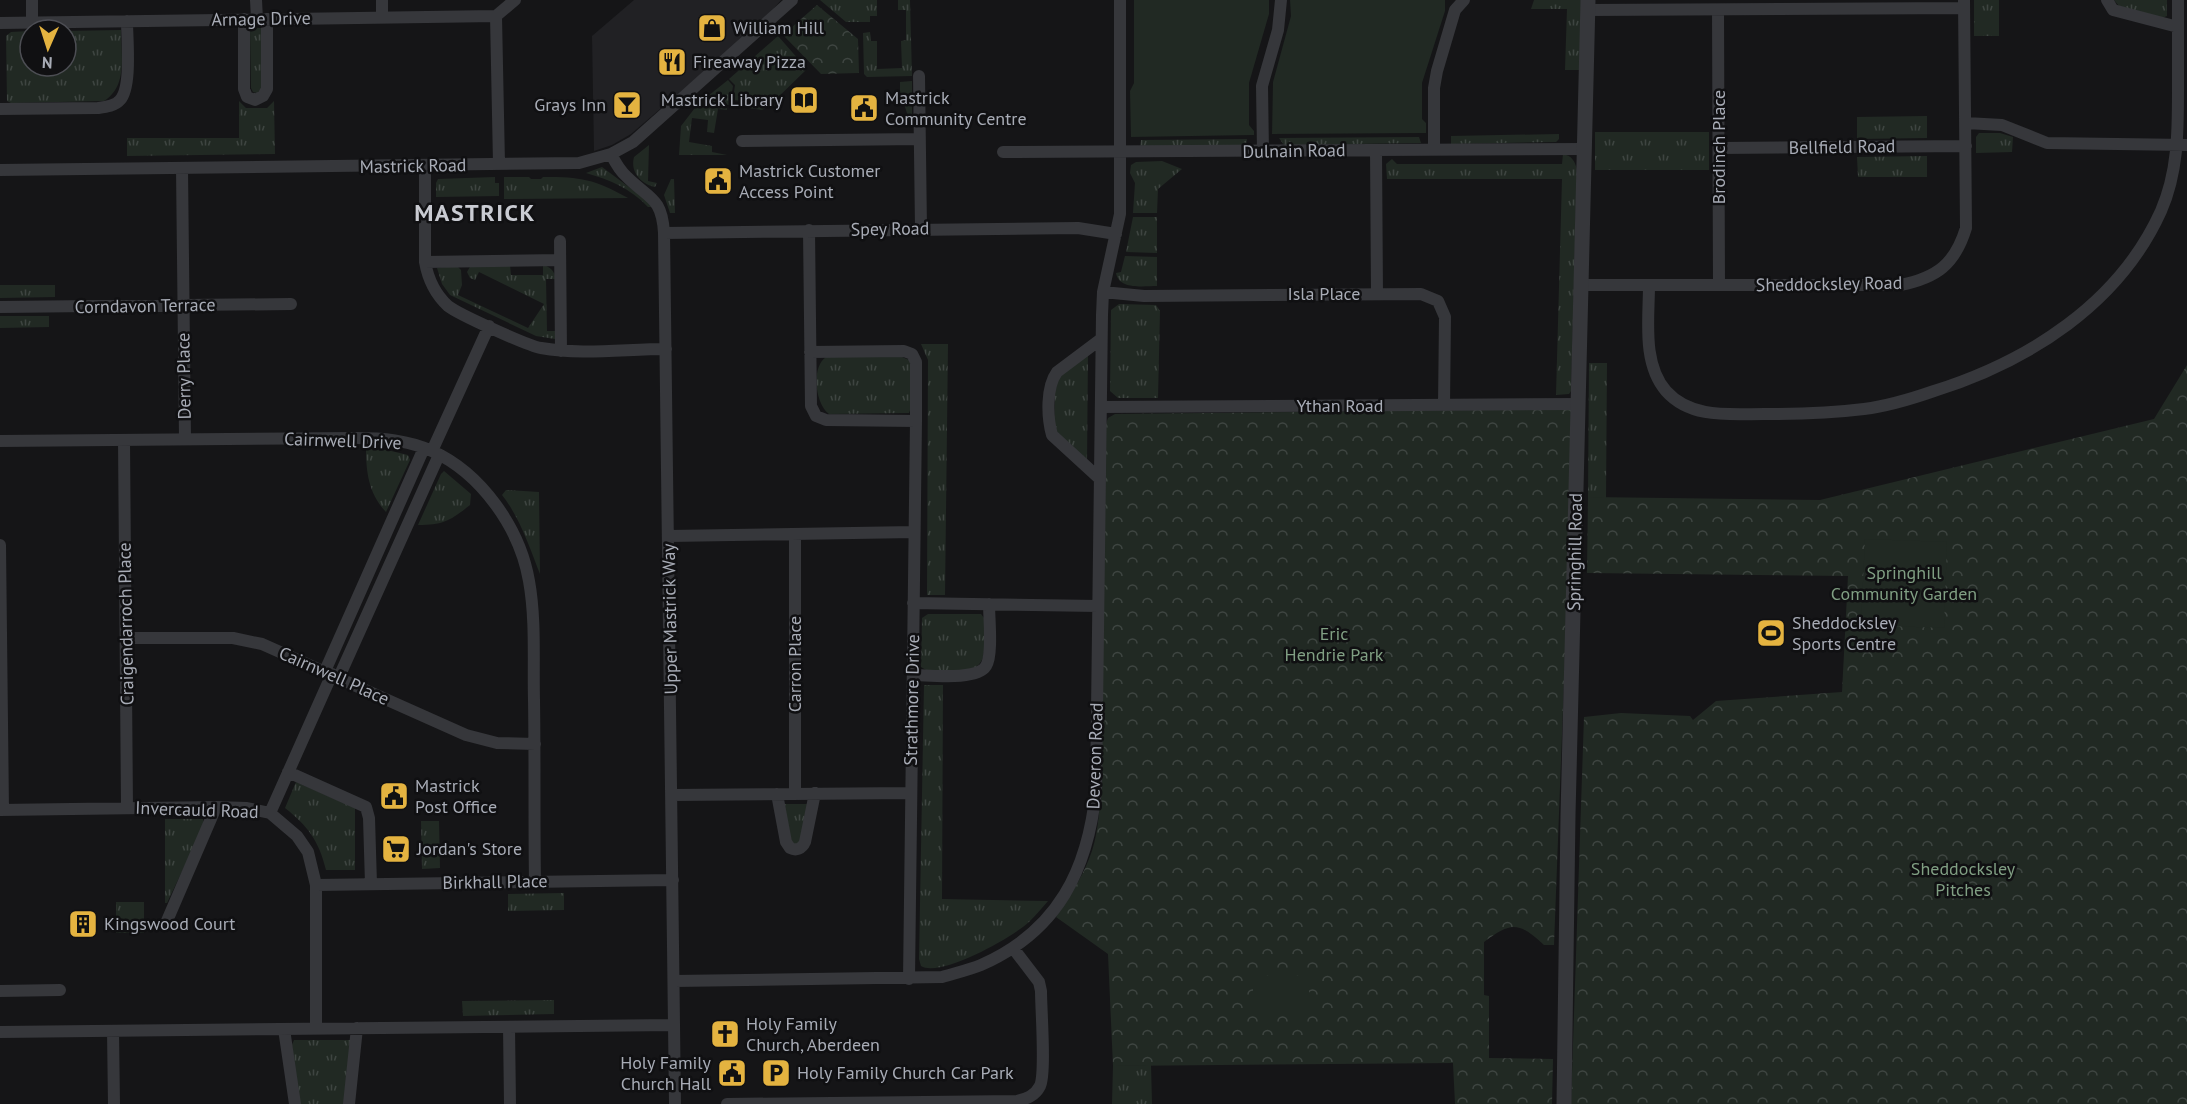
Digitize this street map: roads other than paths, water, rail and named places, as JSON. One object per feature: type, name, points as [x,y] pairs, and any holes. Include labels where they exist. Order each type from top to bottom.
[{"type":"street","points":[[32,0],[32,18]]},
{"type":"street","points":[[256,0],[256,19],[267,89],[263,96],[255,100],[247,96],[243,89],[256,19]]},
{"type":"street","points":[[382,0],[382,18]]},
{"type":"street","points":[[499,164],[496,16],[515,0]]},
{"type":"street","name":"Mastrick Road","points":[[0,170],[568,164],[596,159],[622,149],[641,136],[792,0]]},
{"type":"street","name":"Deveron Road","points":[[674,981],[942,977],[980,965],[1014,948],[1040,926],[1062,898],[1084,857],[1093,822],[1097,768],[1101,339],[1103,292],[1120,214],[1120,0]]},
{"type":"street","points":[[1263,152],[1262,86],[1278,30],[1281,0]]},
{"type":"street","points":[[1434,150],[1434,88],[1437,70],[1455,10],[1464,0]]},
{"type":"street","points":[[2107,0],[2113,10],[2178,27]]},
{"type":"street","points":[[1649,285],[1649,350],[1652,364],[1666,390],[1687,406],[1713,414],[1789,414],[1864,409],[1902,402],[1974,378],[2001,366],[2039,345],[2097,302],[2128,267],[2154,224],[2167,197],[2182,145],[2178,0]]},
{"type":"street","points":[[1588,5],[1718,10],[1964,4]]},
{"type":"street","name":"Sheddocksley Road","points":[[1581,285],[1900,285],[1919,282],[1938,273],[1951,261],[1961,246],[1966,228],[1964,4]]},
{"type":"street","name":"Springhill Road","points":[[1564,1104],[1568,815],[1588,5]]},
{"type":"street","name":"Brodinch Place","points":[[1718,10],[1719,285]]},
{"type":"street","name":"Arnage Drive","points":[[78,22],[496,16]]},
{"type":"street","points":[[0,109],[98,108],[119,101],[125,93],[127,21]]},
{"type":"street","name":"Arnage Drive","points":[[0,23],[18,22]]},
{"type":"street","points":[[919,76],[921,229]]},
{"type":"street","points":[[1966,123],[2002,125],[2047,143],[2182,145]]},
{"type":"street","points":[[742,141],[919,139]]},
{"type":"street","name":"Bellfield Road","points":[[1719,148],[1966,146]]},
{"type":"street","name":"Dulnain Road","points":[[1003,152],[1585,149]]},
{"type":"street","points":[[1376,150],[1377,294]]},
{"type":"street","name":"Upper Mastrick Way","points":[[611,154],[626,176],[654,198],[663,216],[675,1104]]},
{"type":"street","points":[[424,166],[425,262],[435,292],[449,307],[538,348],[561,351],[666,349]]},
{"type":"street","name":"Derry Place","points":[[182,168],[185,439]]},
{"type":"street","name":"Spey Road","points":[[664,233],[1078,228],[1116,234]]},
{"type":"street","points":[[809,230],[811,406],[816,416],[826,420],[916,421]]},
{"type":"street","points":[[560,241],[561,351]]},
{"type":"street","points":[[425,262],[561,260]]},
{"type":"street","name":"Isla Place","points":[[1103,292],[1144,296],[1421,294],[1438,301],[1445,317],[1444,405]]},
{"type":"street","name":"Corndavon Terrace","points":[[0,307],[291,304]]},
{"type":"street","points":[[270,813],[489,326]]},
{"type":"street","points":[[1100,479],[1052,435],[1050,388],[1057,372],[1101,339]]},
{"type":"street","name":"Strathmore Drive","points":[[810,352],[904,351],[912,354],[916,362],[909,979]]},
{"type":"street","name":"Ythan Road","points":[[1101,407],[1579,404]]},
{"type":"street","name":"Cairnwell Drive","points":[[0,441],[364,438],[396,440],[432,452],[469,475],[486,493],[506,521],[522,555],[529,580],[532,602],[535,744],[535,882]]},
{"type":"street","name":"Craigendarroch Place","points":[[124,440],[127,808]]},
{"type":"street","points":[[669,536],[914,532]]},
{"type":"street","name":"Carron Place","points":[[795,534],[795,794]]},
{"type":"street","points":[[0,545],[1,810]]},
{"type":"street","points":[[913,603],[1098,606]]},
{"type":"street","points":[[912,675],[979,673],[986,666],[989,656],[989,604]]},
{"type":"street","name":"Cairnwell Place","points":[[127,638],[233,638],[262,644],[466,735],[497,743],[535,744]]},
{"type":"street","points":[[288,772],[366,807],[369,818],[371,884]]},
{"type":"street","points":[[777,794],[786,842],[790,848],[796,850],[800,849],[805,842],[815,793]]},
{"type":"street","points":[[672,795],[911,793]]},
{"type":"street","points":[[166,923],[216,807]]},
{"type":"street","name":"Invercauld Road","points":[[1,810],[216,807],[247,808],[270,813],[297,836],[308,852],[316,885],[316,1028]]},
{"type":"street","name":"Birkhall Place","points":[[316,885],[673,880]]},
{"type":"street","points":[[727,1104],[1017,1102],[1027,1099],[1035,1093],[1042,1078],[1041,991],[1039,982],[1014,948]]},
{"type":"street","points":[[0,992],[60,990]]},
{"type":"street","points":[[0,1032],[674,1025]]},
{"type":"street","points":[[509,1027],[510,1104]]},
{"type":"street","points":[[349,1104],[357,1028]]},
{"type":"street","points":[[284,1029],[295,1104]]},
{"type":"street","points":[[113,1031],[114,1104]]},
{"type":"place","name":"William Hill","points":[[712,28]]},
{"type":"place","name":"Fireaway Pizza","points":[[672,62]]},
{"type":"place","name":"Mastrick Library","points":[[804,100]]},
{"type":"place","name":"Grays Inn","points":[[627,105]]},
{"type":"place","name":"Mastrick Community Centre","points":[[864,108]]},
{"type":"place","name":"Mastrick Customer Access Point","points":[[718,181]]},
{"type":"place","name":"Sheddocksley Sports Centre","points":[[1771,633]]},
{"type":"place","name":"Mastrick Post Office","points":[[394,796]]},
{"type":"place","name":"Jordan's Store","points":[[396,849]]},
{"type":"place","name":"Kingswood Court","points":[[83,924]]},
{"type":"place","name":"Holy Family Church, Aberdeen","points":[[725,1034]]},
{"type":"place","name":"Holy Family Church Hall","points":[[732,1073]]},
{"type":"place","name":"Holy Family Church Car Park","points":[[776,1073]]},
{"type":"district","name":"MASTRICK","points":[[475,213]]},
{"type":"park label","name":"Springhill Community Garden","points":[[1904,583]]},
{"type":"park label","name":"Eric Hendrie Park","points":[[1334,644]]},
{"type":"park label","name":"Sheddocksley Pitches","points":[[1963,879]]}]
